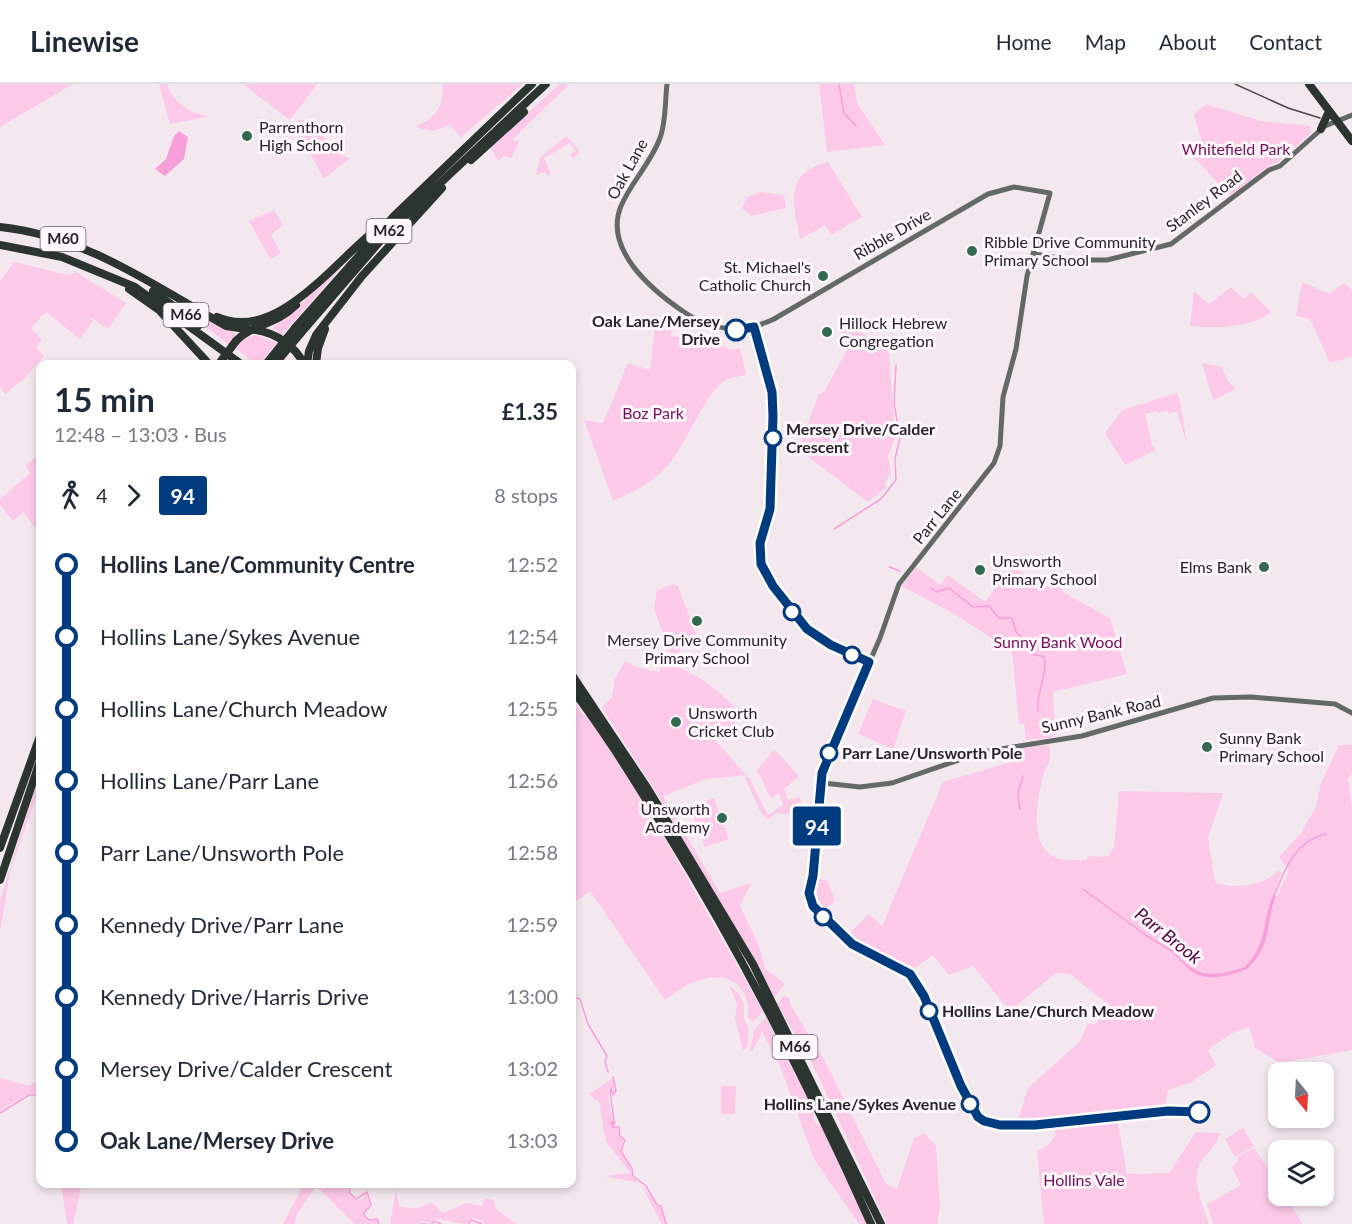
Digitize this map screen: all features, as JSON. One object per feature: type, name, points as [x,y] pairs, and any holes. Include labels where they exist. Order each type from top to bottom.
[{"type":"highway","points":[[169,295],[223,319],[254,321],[282,310],[394,216],[532,84]]},
{"type":"highway","points":[[456,174],[487,138],[548,84]]},
{"type":"highway","points":[[306,360],[313,340],[362,276],[413,217],[548,84]]},
{"type":"highway","points":[[1309,84],[1352,141]]},
{"type":"highway","points":[[1321,129],[1329,111]]},
{"type":"highway","name":"M62","points":[[270,360],[388,232],[487,138]]},
{"type":"highway","name":"M62","points":[[278,360],[298,330],[394,216]]},
{"type":"highway","name":"M60","points":[[0,227],[66,240],[121,267]]},
{"type":"highway","name":"M60","points":[[0,245],[62,257],[135,287]]},
{"type":"highway","points":[[121,267],[226,327],[253,330],[277,337],[294,350],[302,360]]},
{"type":"highway","name":"M66","points":[[121,267],[244,360]]},
{"type":"highway","points":[[222,360],[236,341],[285,315],[331,269]]},
{"type":"highway","points":[[102,272],[148,302],[172,323],[205,360]]},
{"type":"highway","points":[[317,360],[323,332],[362,276]]},
{"type":"highway","name":"M66","points":[[135,287],[235,360]]},
{"type":"highway","points":[[172,323],[201,360]]},
{"type":"highway","name":"M66","points":[[576,681],[615,737],[698,878],[830,1134],[871,1224]]},
{"type":"highway","name":"M66","points":[[576,695],[693,869]]},
{"type":"highway","points":[[0,848],[36,747]]},
{"type":"highway","points":[[0,880],[36,773]]},
{"type":"highway","name":"M66","points":[[698,878],[753,964],[880,1224]]},
{"type":"street","name":"Oak Lane","points":[[667,84],[660,139],[620,208],[618,230],[621,242],[635,269],[648,285],[692,318],[724,329],[754,327]]},
{"type":"street","points":[[1346,132],[1347,122],[1352,115]]},
{"type":"street","name":"Stanley Road","points":[[1034,254],[1072,260],[1107,260],[1171,244],[1269,170],[1280,166],[1321,129],[1352,115]]},
{"type":"street","name":"Ribble Drive","points":[[754,327],[774,319],[988,194],[1014,187],[1050,193]]},
{"type":"street","name":"Parr Lane","points":[[823,783],[822,773],[829,754],[869,662],[899,584],[994,463],[1001,437],[1003,397],[1016,349],[1034,254],[1050,193]]},
{"type":"street","points":[[754,327],[772,392],[773,416],[770,509],[759,552],[764,571],[802,625],[817,637],[869,662]]},
{"type":"street","name":"Sunny Bank Road","points":[[823,783],[860,786],[892,783],[982,752],[1082,736],[1214,698],[1251,697],[1335,704],[1352,713]]},
{"type":"green space","points":[[0,84],[73,84],[0,127]]},
{"type":"green space","points":[[159,84],[167,84],[174,97],[184,107],[211,116],[170,124]]},
{"type":"green space","points":[[243,84],[317,84],[290,120]]},
{"type":"green space","points":[[442,84],[523,84],[461,137],[449,125],[434,131],[414,127],[428,120],[437,111],[442,99]]},
{"type":"green space","points":[[560,84],[569,84],[513,139],[514,142],[517,140],[519,143],[511,158],[504,156],[498,161],[490,147]]},
{"type":"green space","points":[[819,84],[854,84],[857,103],[885,145],[827,152]]},
{"type":"green space","name":"Whitefield Park","points":[[1206,104],[1261,121],[1310,126],[1311,133],[1277,163],[1270,165],[1230,196],[1192,155],[1202,143],[1194,114]]},
{"type":"green space","points":[[298,120],[316,122],[333,149],[350,158],[324,179],[301,137]]},
{"type":"green space","points":[[566,136],[579,150],[579,154],[572,158],[570,154],[575,151],[570,143],[544,158],[551,174],[547,176],[545,172],[536,175],[540,158]]},
{"type":"green space","points":[[828,162],[862,217],[831,235],[825,225],[800,239],[794,202],[798,182],[814,167]]},
{"type":"green space","points":[[761,192],[784,195],[786,208],[751,216],[742,208],[747,197]]},
{"type":"green space","points":[[274,210],[283,225],[271,235],[281,253],[270,259],[249,221]]},
{"type":"green space","points":[[353,254],[282,335],[272,328],[283,320]]},
{"type":"green space","points":[[14,262],[68,275],[76,272],[126,303],[108,329],[89,316],[93,321],[80,339],[46,312],[31,328],[42,340],[36,347],[44,356],[41,360],[36,360],[36,365],[25,378],[5,394],[0,387],[0,281]]},
{"type":"green space","points":[[1302,282],[1330,294],[1344,283],[1352,290],[1352,356],[1330,363],[1310,319],[1296,316]]},
{"type":"green space","points":[[1231,287],[1244,299],[1251,292],[1271,312],[1244,324],[1221,327],[1190,326],[1194,291],[1209,304]]},
{"type":"green space","points":[[170,299],[235,333],[236,335],[229,345]]},
{"type":"green space","points":[[844,322],[886,347],[889,355],[895,438],[888,456],[891,473],[885,483],[886,488],[868,502],[798,449],[819,394],[824,392],[848,348],[845,345],[849,339],[839,331]]},
{"type":"green space","name":"Boz Park","points":[[655,327],[672,330],[671,336],[709,340],[731,350],[740,348],[746,375],[728,379],[712,394],[682,445],[661,472],[642,487],[613,501],[584,420],[603,423],[628,363],[650,370]]},
{"type":"green space","points":[[256,335],[277,343],[262,360],[250,360],[236,348],[244,339]]},
{"type":"green space","points":[[1202,363],[1222,367],[1227,380],[1236,389],[1213,400]]},
{"type":"green space","points":[[1177,393],[1187,445],[1177,411],[1169,414],[1167,410],[1145,414],[1152,445],[1156,450],[1125,465],[1105,433],[1122,410]]},
{"type":"green space","points":[[36,458],[36,528],[23,512],[13,521],[0,505],[0,499],[30,473],[25,465]]},
{"type":"green space","name":"Sunny Bank Wood","points":[[1012,566],[1045,588],[1057,576],[1063,592],[1110,618],[1127,674],[1053,692],[1055,737],[1026,740],[1024,724],[1019,724],[1012,651],[954,614],[902,586],[916,567],[940,585],[948,575],[985,602]]},
{"type":"green space","points":[[674,584],[678,586],[690,618],[688,620],[699,638],[686,643],[676,656],[678,662],[673,661],[654,609],[657,590]]},
{"type":"green space","name":"Unsworth Cricket Club","points":[[625,661],[637,667],[660,672],[662,664],[697,676],[717,690],[743,716],[716,741],[746,775],[706,779],[663,796],[720,893],[751,883],[740,906],[757,941],[766,969],[785,984],[774,998],[656,792],[602,708],[612,697],[615,679]]},
{"type":"green space","points":[[873,699],[906,711],[893,749],[858,734]]},
{"type":"green space","points":[[576,705],[585,717],[588,716],[653,818],[763,1011],[753,1022],[748,1018],[748,1007],[742,990],[730,980],[721,978],[696,981],[665,1000],[590,891],[576,901]]},
{"type":"green space","points":[[1049,745],[1050,761],[1040,789],[1037,822],[1041,843],[1054,857],[1086,860],[1088,856],[1108,857],[1114,847],[1119,791],[1223,793],[1208,838],[1215,882],[1230,886],[1249,885],[1266,880],[1278,870],[1281,873],[1271,902],[1278,894],[1289,871],[1279,857],[1301,833],[1316,807],[1321,783],[1339,745],[1352,745],[1352,773],[1348,779],[1352,806],[1352,1050],[1278,1062],[1255,1048],[1249,1027],[1230,1034],[1208,1050],[1216,1065],[1190,1083],[1168,1090],[1164,1108],[1018,1120],[1028,1088],[1079,1042],[1088,1024],[1095,1024],[1110,1009],[1106,1003],[1070,974],[1056,973],[1010,1011],[973,966],[949,975],[933,955],[912,970],[882,957],[847,936],[869,914],[882,926],[943,782],[1018,760],[1019,748]]},
{"type":"green space","points":[[773,751],[777,752],[799,776],[784,789],[788,800],[799,797],[804,808],[802,816],[776,813],[768,820],[760,811],[745,778],[748,776],[768,815],[783,805],[779,793],[772,798],[769,795],[756,771]]},
{"type":"green space","points":[[36,787],[36,797],[10,872],[0,932],[0,900]]},
{"type":"green space","points":[[714,798],[729,839],[705,847],[690,807]]},
{"type":"green space","points":[[817,878],[828,881],[835,901],[823,910],[814,895]]},
{"type":"green space","points":[[729,985],[739,994],[744,1004],[744,1019],[749,1029],[747,1048],[743,1050],[735,1019],[737,1004]]},
{"type":"green space","points":[[784,996],[789,998],[790,1004],[826,1063],[886,1184],[897,1189],[914,1138],[924,1133],[936,1146],[940,1207],[937,1224],[887,1224],[813,1065],[777,1004]]},
{"type":"green space","points":[[766,1017],[813,1110],[815,1122],[823,1129],[867,1224],[859,1224],[814,1159],[780,1066],[762,1032],[752,1052],[750,1050],[754,1030]]},
{"type":"green space","points":[[0,1078],[30,1086],[36,1083],[36,1093],[28,1094],[0,1110]]},
{"type":"green space","points":[[612,1079],[615,1091],[613,1094],[613,1088],[609,1089],[608,1098],[613,1120],[609,1124],[615,1124],[612,1127],[618,1129],[619,1136],[624,1140],[620,1151],[631,1170],[632,1177],[639,1183],[604,1176],[630,1173],[606,1141],[599,1102],[589,1094]]},
{"type":"green space","points":[[721,1086],[736,1086],[735,1114],[721,1114]]},
{"type":"green space","name":"Hollins Vale","points":[[1117,1118],[1127,1174],[1169,1173],[1196,1132],[1220,1133],[1198,1167],[1197,1175],[1198,1192],[1209,1224],[1044,1224],[1037,1151],[1048,1145],[1056,1135],[1054,1127]]},
{"type":"green space","points":[[1243,1128],[1254,1146],[1235,1157],[1225,1139]]},
{"type":"green space","points":[[1254,1148],[1268,1168],[1268,1206],[1292,1206],[1302,1224],[1213,1224],[1207,1204],[1241,1185],[1232,1168],[1238,1161],[1237,1157]]},
{"type":"green space","points":[[641,1184],[655,1199],[656,1206],[661,1207],[665,1224],[662,1224]]},
{"type":"green space","points":[[61,1188],[81,1188],[73,1224],[67,1224]]},
{"type":"green space","points":[[302,1188],[315,1188],[297,1214],[294,1224],[283,1224]]},
{"type":"green space","points":[[318,1188],[347,1188],[356,1200],[362,1199],[366,1194],[370,1205],[362,1214],[369,1221],[377,1220],[378,1224],[355,1224]]},
{"type":"green space","points":[[396,1190],[399,1206],[414,1209],[432,1203],[443,1213],[466,1203],[482,1206],[484,1198],[494,1200],[496,1209],[517,1224],[484,1224],[482,1220],[472,1218],[468,1224],[434,1219],[431,1224],[424,1221],[420,1224],[390,1224]]},
{"type":"shaded area","points":[[179,131],[188,137],[184,159],[165,176],[155,169],[166,159],[174,136]]},
{"type":"shaded area","points":[[1273,895],[1276,896],[1265,942],[1256,960],[1247,969],[1223,976],[1206,977],[1191,971],[1185,965],[1207,974],[1223,973],[1245,967],[1258,949]]},
{"type":"waterway","points":[[839,84],[844,113],[856,126]]},
{"type":"waterway","name":"Parr Brook","points":[[834,529],[881,499],[896,480],[895,459],[900,438],[894,403],[896,365]]},
{"type":"waterway","name":"Parr Brook","points":[[889,567],[900,571]]},
{"type":"waterway","name":"Parr Brook","points":[[931,588],[936,592],[949,588],[973,607],[989,606],[999,618],[1012,618],[1016,632],[1025,640],[1035,638],[1033,654],[1044,657],[1045,664],[1038,711]]},
{"type":"waterway","name":"Parr Brook","points":[[1020,809],[1018,794],[1023,776]]},
{"type":"waterway","name":"Parr Brook","points":[[1274,896],[1292,858],[1306,843],[1326,834]]},
{"type":"waterway","name":"Parr Brook","points":[[1083,889],[1147,936],[1172,951],[1187,966]]},
{"type":"waterway","points":[[576,998],[580,999],[588,1024],[607,1056],[605,1061],[608,1072]]},
{"type":"waterway","points":[[613,1077],[616,1091],[613,1095],[611,1088],[614,1120],[610,1124],[615,1122],[612,1127],[619,1127],[620,1136],[625,1140],[621,1151],[632,1169],[633,1176],[646,1186],[657,1205],[661,1206],[666,1224]]},
{"type":"waterway","points":[[0,1113],[29,1095],[36,1095]]},
{"type":"waterway","points":[[349,1188],[356,1199],[367,1192],[371,1205],[363,1214],[369,1220],[377,1219],[379,1224]]},
{"type":"waterway","points":[[469,1224],[471,1220],[482,1224]]},
{"type":"waterway","points":[[432,1224],[434,1221],[441,1224]]},
{"type":"tram line","points":[[1235,84],[1288,108],[1320,118]]},
{"type":"bus line","name":"94","points":[[736,330],[754,327],[772,392],[770,509],[761,536],[759,552],[764,571],[795,618],[807,629],[831,645],[869,662],[822,773],[823,783],[819,801],[813,876],[809,893],[813,906],[852,944],[870,956],[900,967],[910,974],[924,996],[939,1039],[966,1096],[978,1117],[984,1121],[1000,1125],[1035,1125],[1168,1111],[1199,1112]]},
{"type":"place","name":"Parrenthorn High School","points":[[247,136]]},
{"type":"place","name":"Ribble Drive Community Primary School","points":[[972,251]]},
{"type":"place","name":"St. Michael's Catholic Church","points":[[823,276]]},
{"type":"place","name":"Oak Lane/Mersey Drive","points":[[736,330]]},
{"type":"place","name":"Hillock Hebrew Congregation","points":[[827,332]]},
{"type":"place","name":"Mersey Drive/Calder Crescent","points":[[773,438]]},
{"type":"place","name":"Elms Bank","points":[[1264,567]]},
{"type":"place","name":"Unsworth Primary School","points":[[980,570]]},
{"type":"place","name":"Mersey Drive Community Primary School","points":[[697,621]]},
{"type":"place","name":"Unsworth Cricket Club","points":[[676,722]]},
{"type":"place","name":"Sunny Bank Primary School","points":[[1207,747]]},
{"type":"place","name":"Parr Lane/Unsworth Pole","points":[[829,753]]},
{"type":"place","name":"Unsworth Academy","points":[[722,818]]},
{"type":"place","name":"Hollins Lane/Church Meadow","points":[[929,1011]]},
{"type":"place","name":"Hollins Lane/Sykes Avenue","points":[[970,1104]]}]
